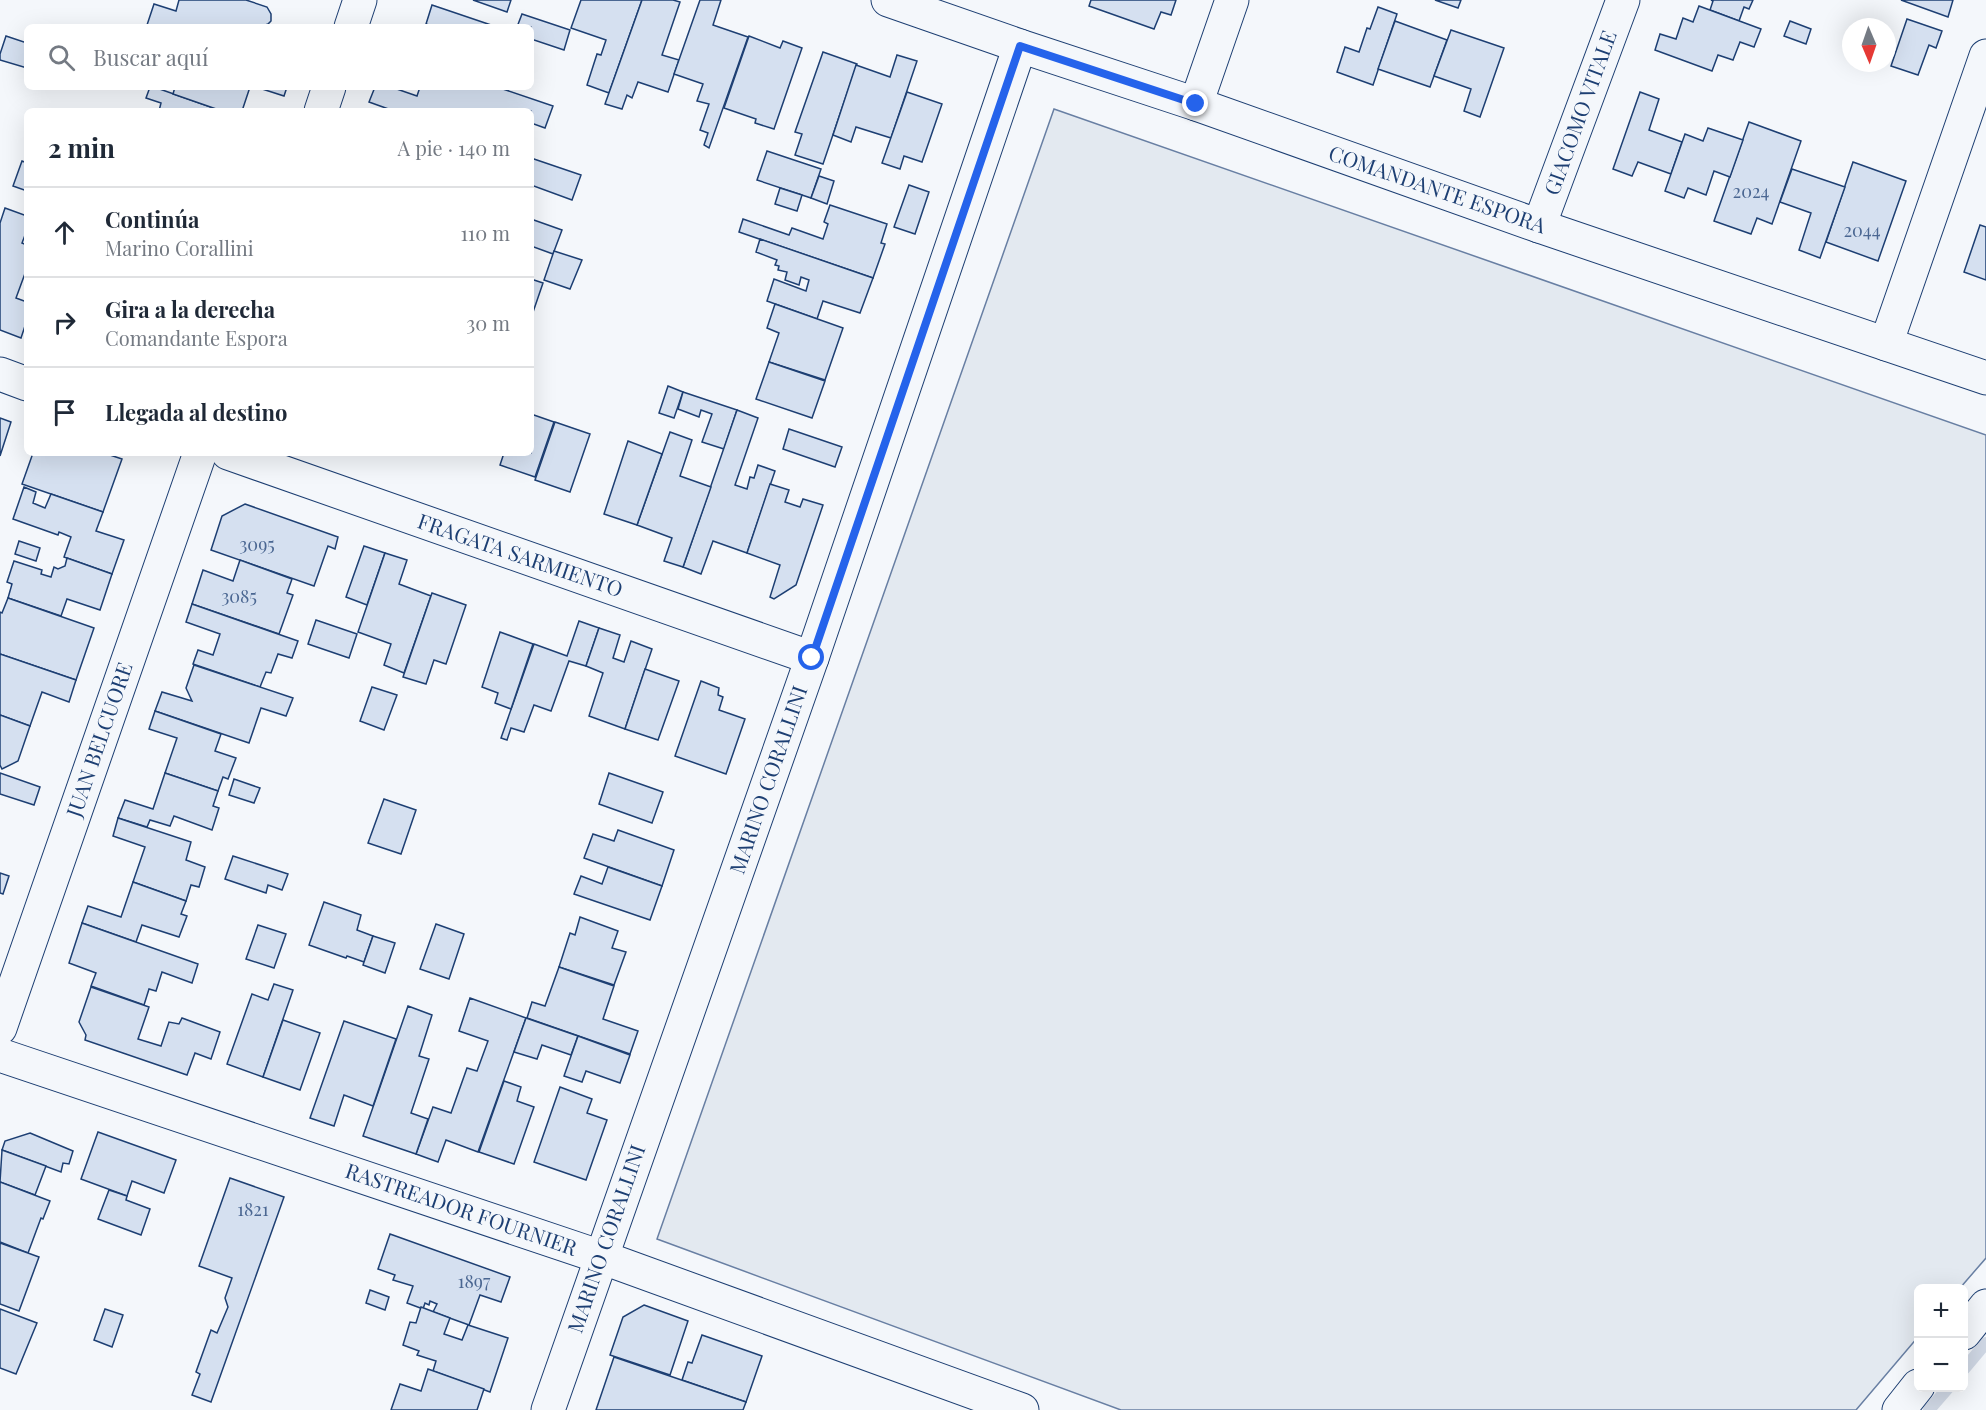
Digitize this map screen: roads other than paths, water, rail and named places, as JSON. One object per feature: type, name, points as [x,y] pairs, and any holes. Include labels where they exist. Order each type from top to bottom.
[{"type":"street","points":[[352,24],[360,0]]},
{"type":"street","name":"COMANDANTE ESPORA","points":[[888,0],[1196,104],[1539,226],[1986,378]]},
{"type":"street","points":[[1196,104],[1232,0]]},
{"type":"street","name":"GIACOMO VITALE","points":[[1539,226],[1623,0]]},
{"type":"street","name":"MARINO CORALLINI","points":[[548,1410],[812,658],[1020,46]]},
{"type":"street","points":[[1886,344],[1986,56]]},
{"type":"street","points":[[322,108],[328,90]]},
{"type":"street","points":[[0,374],[24,383]]},
{"type":"street","name":"JUAN BELCUORE","points":[[0,1028],[199,456]]},
{"type":"street","name":"FRAGATA SARMIENTO","points":[[237,456],[812,658]]},
{"type":"street","name":"RASTREADOR FOURNIER","points":[[0,1055],[601,1257],[1022,1410]]},
{"type":"street","points":[[1968,1328],[1986,1306]]},
{"type":"street","points":[[1899,1410],[1914,1391]]},
{"type":"waterway","points":[[1968,1364],[1986,1343]]},
{"type":"waterway","points":[[1929,1410],[1945,1392]]}]
